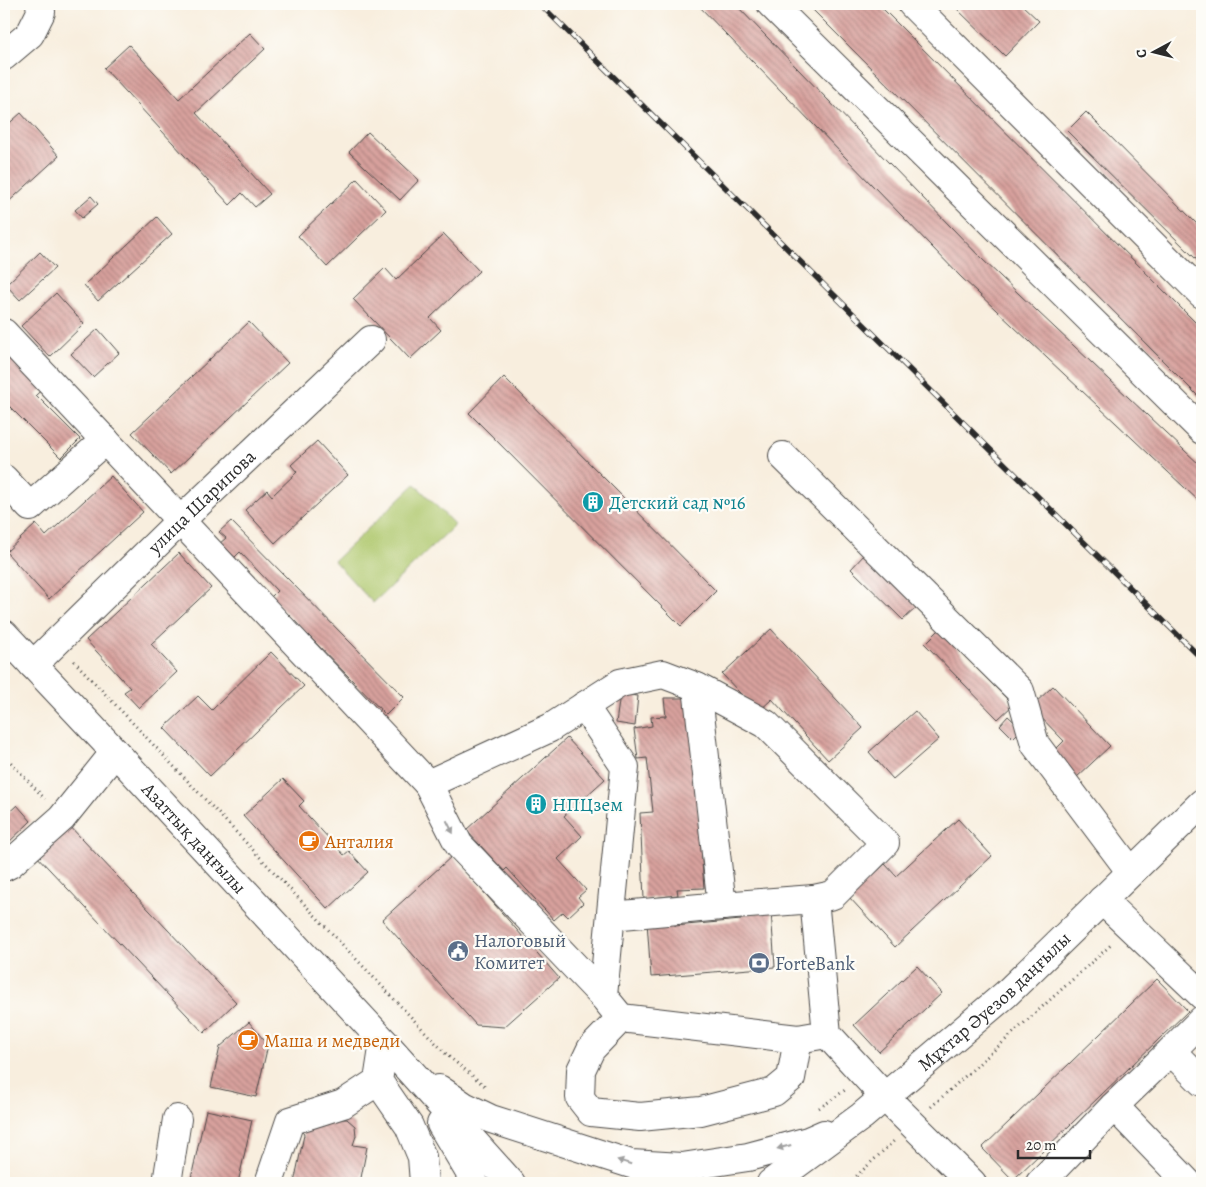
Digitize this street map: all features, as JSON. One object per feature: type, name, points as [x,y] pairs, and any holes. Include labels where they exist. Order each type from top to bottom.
[{"type":"main road","points":[[771,4],[1202,430]]},
{"type":"main road","points":[[912,4],[1202,294]]},
{"type":"main road","points":[[4,56],[30,34],[43,6]]},
{"type":"main road","points":[[4,332],[428,784],[459,845],[603,996],[621,1018],[798,1039],[827,1034]]},
{"type":"main road","name":"улица Шарипова","points":[[33,665],[181,520],[372,340]]},
{"type":"main road","points":[[4,479],[30,506],[105,440]]},
{"type":"main road","points":[[783,456],[1020,691],[1035,744],[1131,872]]},
{"type":"main road","name":"Азаттық даңғылы","points":[[4,634],[405,1066]]},
{"type":"main road","points":[[428,784],[550,728],[620,683],[664,674],[697,687],[766,724],[885,844],[834,895],[814,899],[611,916]]},
{"type":"main road","points":[[697,687],[722,906]]},
{"type":"main road","points":[[584,706],[625,768],[603,996]]},
{"type":"main road","points":[[4,867],[10,864],[62,818],[115,752]]},
{"type":"main road","name":"Мұхтар Әуезов даңғылы","points":[[771,1183],[862,1116],[1006,994],[1202,802]]},
{"type":"main road","points":[[814,899],[827,1034],[885,1097],[972,1183]]},
{"type":"main road","points":[[1102,900],[1202,996]]},
{"type":"main road","points":[[621,1018],[591,1049],[581,1070],[580,1098],[591,1112],[640,1117],[701,1111],[774,1092],[791,1078],[798,1039]]},
{"type":"main road","points":[[1040,1183],[1114,1106],[1202,1020]]},
{"type":"main road","points":[[384,1042],[378,1081],[409,1126],[422,1157],[424,1183]]},
{"type":"main road","points":[[1171,1051],[1202,1082]]},
{"type":"main road","points":[[405,1066],[464,1106],[491,1119],[631,1164],[682,1167],[748,1157],[808,1141],[862,1116]]},
{"type":"main road","points":[[405,1066],[470,1173],[474,1183]]},
{"type":"main road","points":[[405,1066],[511,1183]]},
{"type":"main road","points":[[269,1183],[290,1121],[343,1104],[378,1081]]},
{"type":"main road","points":[[1114,1106],[1188,1183]]},
{"type":"main road","points":[[804,1183],[862,1116]]},
{"type":"main road","points":[[167,1183],[177,1119]]},
{"type":"path","points":[[57,643],[448,1056],[491,1090]]},
{"type":"path","points":[[4,756],[62,818]]},
{"type":"path","points":[[849,1183],[1131,927]]},
{"type":"path","points":[[811,1112],[827,1104],[864,1074]]},
{"type":"green space","points":[[415,484],[455,525],[373,603],[334,561]]},
{"type":"building","points":[[697,4],[735,4],[982,259],[1202,467],[1202,504],[961,277]]},
{"type":"building","points":[[807,4],[878,4],[1202,329],[1202,400]]},
{"type":"building","points":[[952,4],[1021,4],[1039,21],[1005,56]]},
{"type":"building","points":[[250,33],[265,49],[196,113],[270,194],[255,207],[242,193],[230,205],[104,68],[129,45],[179,99]]},
{"type":"building","points":[[1086,112],[1202,229],[1202,265],[1067,131]]},
{"type":"building","points":[[21,113],[59,156],[4,206],[4,128]]},
{"type":"building","points":[[368,132],[419,180],[400,200],[349,152]]},
{"type":"building","points":[[357,179],[386,210],[327,267],[298,236]]},
{"type":"building","points":[[91,196],[98,204],[82,218],[75,210]]},
{"type":"building","points":[[157,217],[172,234],[98,301],[84,285]]},
{"type":"building","points":[[444,234],[479,271],[430,318],[441,330],[410,359],[353,299],[385,268],[396,280]]},
{"type":"building","points":[[40,252],[55,268],[20,300],[6,285]]},
{"type":"building","points":[[56,293],[84,324],[50,357],[21,326]]},
{"type":"building","points":[[249,322],[288,363],[171,474],[132,433]]},
{"type":"building","points":[[98,329],[119,353],[93,377],[71,354]]},
{"type":"building","points":[[15,353],[47,385],[36,395],[80,439],[61,458],[4,401],[4,364]]},
{"type":"building","name":"Детский сад №16","points":[[504,377],[716,591],[681,626],[469,413]]},
{"type":"building","points":[[317,441],[348,475],[275,543],[245,510],[267,490],[272,496],[297,472],[291,465]]},
{"type":"building","points":[[111,476],[143,512],[49,599],[6,552],[36,524],[46,536]]},
{"type":"building","points":[[231,521],[404,697],[386,715],[271,597],[277,591],[240,552],[233,559],[219,544],[226,538],[219,532]]},
{"type":"building","points":[[179,553],[211,588],[151,644],[177,672],[139,708],[124,692],[130,688],[86,640]]},
{"type":"building","points":[[865,554],[918,606],[903,620],[851,569]]},
{"type":"building","points":[[771,629],[863,728],[828,760],[772,699],[758,712],[722,674]]},
{"type":"building","points":[[939,630],[1013,705],[998,719],[925,644]]},
{"type":"building","points":[[271,652],[304,686],[210,776],[164,728],[198,696],[212,710]]},
{"type":"building","points":[[1053,686],[1110,746],[1076,778],[1052,753],[1064,741],[1031,707]]},
{"type":"building","points":[[620,694],[638,696],[635,726],[616,723]]},
{"type":"building","points":[[664,698],[690,698],[704,888],[677,889],[678,895],[644,899],[640,813],[653,812],[647,758],[638,759],[634,729],[652,726],[651,717],[666,716]]},
{"type":"building","points":[[915,711],[939,739],[893,779],[869,752]]},
{"type":"building","points":[[1008,716],[1022,729],[1013,738],[1000,725]]},
{"type":"building","name":"НПЦзем","points":[[567,738],[605,779],[564,816],[582,836],[558,859],[586,890],[578,897],[583,903],[568,917],[563,912],[554,920],[507,868],[504,871],[466,830]]},
{"type":"building","points":[[283,779],[304,801],[299,806],[344,855],[349,851],[368,872],[328,909],[243,816]]},
{"type":"building","points":[[17,805],[31,821],[6,845],[4,842],[4,817]]},
{"type":"building","points":[[958,819],[992,856],[895,947],[849,897],[885,864],[896,876]]},
{"type":"building","points":[[65,821],[236,1002],[204,1033],[33,852]]},
{"type":"building","points":[[452,856],[559,978],[504,1027],[476,1025],[382,920]]},
{"type":"building","points":[[771,911],[775,967],[651,977],[647,922],[675,920],[675,926],[741,920],[741,914]]},
{"type":"building","points":[[917,966],[942,993],[879,1052],[854,1025]]},
{"type":"building","points":[[1157,979],[1188,1011],[1013,1180],[982,1148]]},
{"type":"building","points":[[249,1022],[268,1045],[256,1097],[211,1087],[220,1047]]},
{"type":"building","points":[[206,1110],[252,1120],[238,1183],[190,1183]]},
{"type":"building","points":[[331,1119],[347,1119],[355,1126],[356,1136],[353,1145],[367,1147],[360,1183],[294,1183],[304,1135],[302,1130]]},
{"type":"railway","points":[[540,4],[1202,659]]},
{"type":"place","name":"Детский сад №16","points":[[593,502]]},
{"type":"place","name":"НПЦзем","points":[[536,804]]},
{"type":"place","name":"Анталия","points":[[309,841]]},
{"type":"place","name":"Налоговый Комитет","points":[[458,951]]},
{"type":"place","name":"ForteBank","points":[[759,963]]},
{"type":"place","name":"Маша и медведи","points":[[248,1040]]}]
